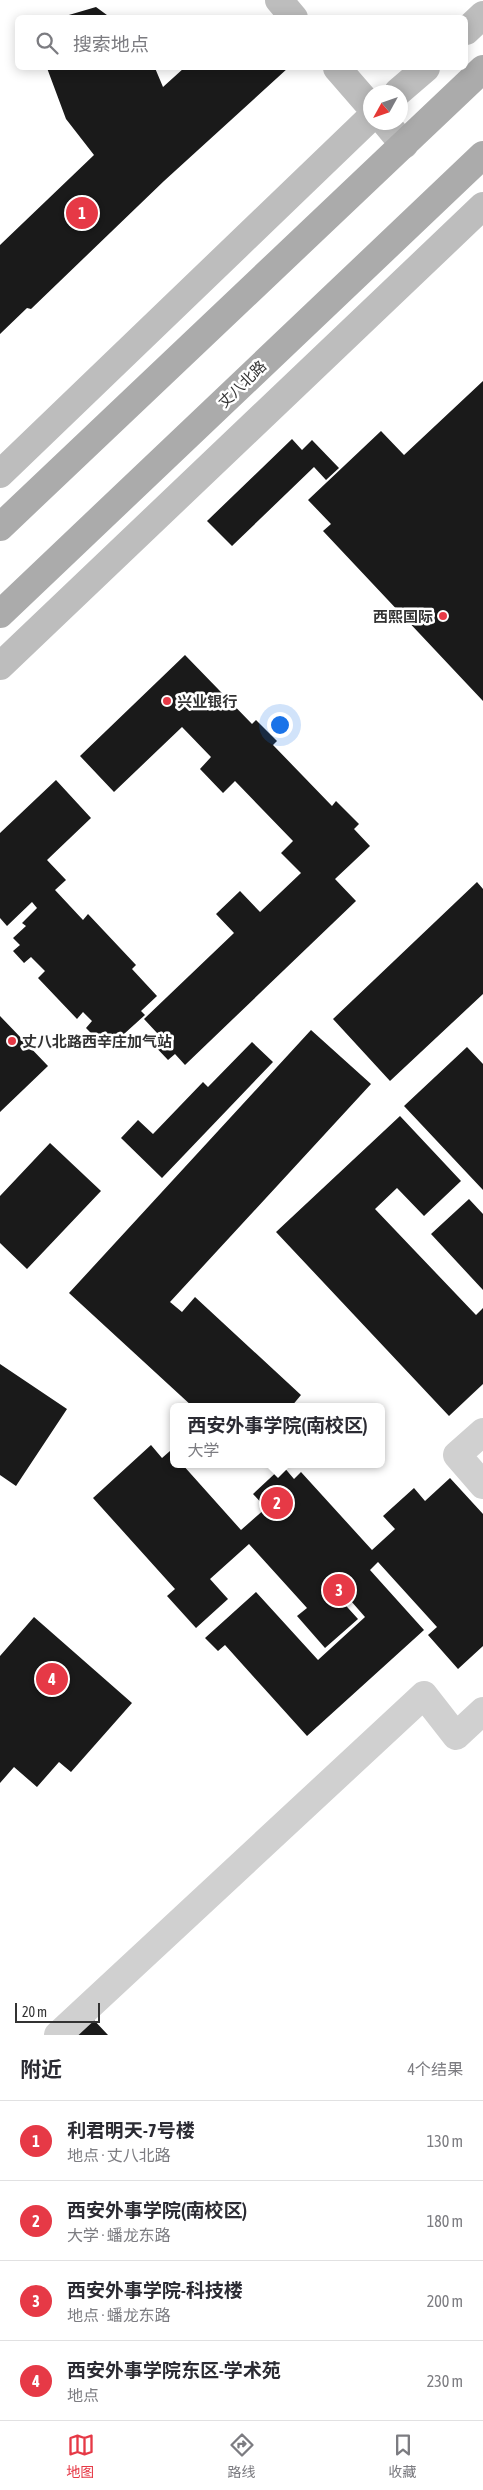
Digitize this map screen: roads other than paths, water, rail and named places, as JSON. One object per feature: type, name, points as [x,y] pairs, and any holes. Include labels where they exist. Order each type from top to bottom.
[{"type":"main road","points":[[279,0],[292,15]]},
{"type":"main road","points":[[468,29],[483,15]]},
{"type":"main road","points":[[0,528],[483,69]]},
{"type":"main road","points":[[339,70],[363,98]]},
{"type":"main road","points":[[406,85],[424,70]]},
{"type":"main road","points":[[0,474],[363,125]]},
{"type":"main road","points":[[391,130],[404,145]]},
{"type":"main road","name":"丈八北路","points":[[0,614],[483,155]]},
{"type":"main road","points":[[0,666],[483,206]]},
{"type":"street","points":[[483,1432],[457,1455],[483,1485]]},
{"type":"street","points":[[58,2035],[424,1695],[456,1736],[483,1712]]},
{"type":"place","name":"利君明天-7号楼","points":[[82,213]]},
{"type":"place","name":"西熙国际","points":[[443,616]]},
{"type":"place","name":"兴业银行","points":[[167,701]]},
{"type":"place","name":"丈八北路西辛庄加气站","points":[[12,1041]]},
{"type":"place","name":"西安外事学院(南校区)","points":[[277,1503]]},
{"type":"place","name":"西安外事学院-科技楼","points":[[339,1590]]},
{"type":"place","name":"西安外事学院东区-学术苑","points":[[52,1679]]}]
